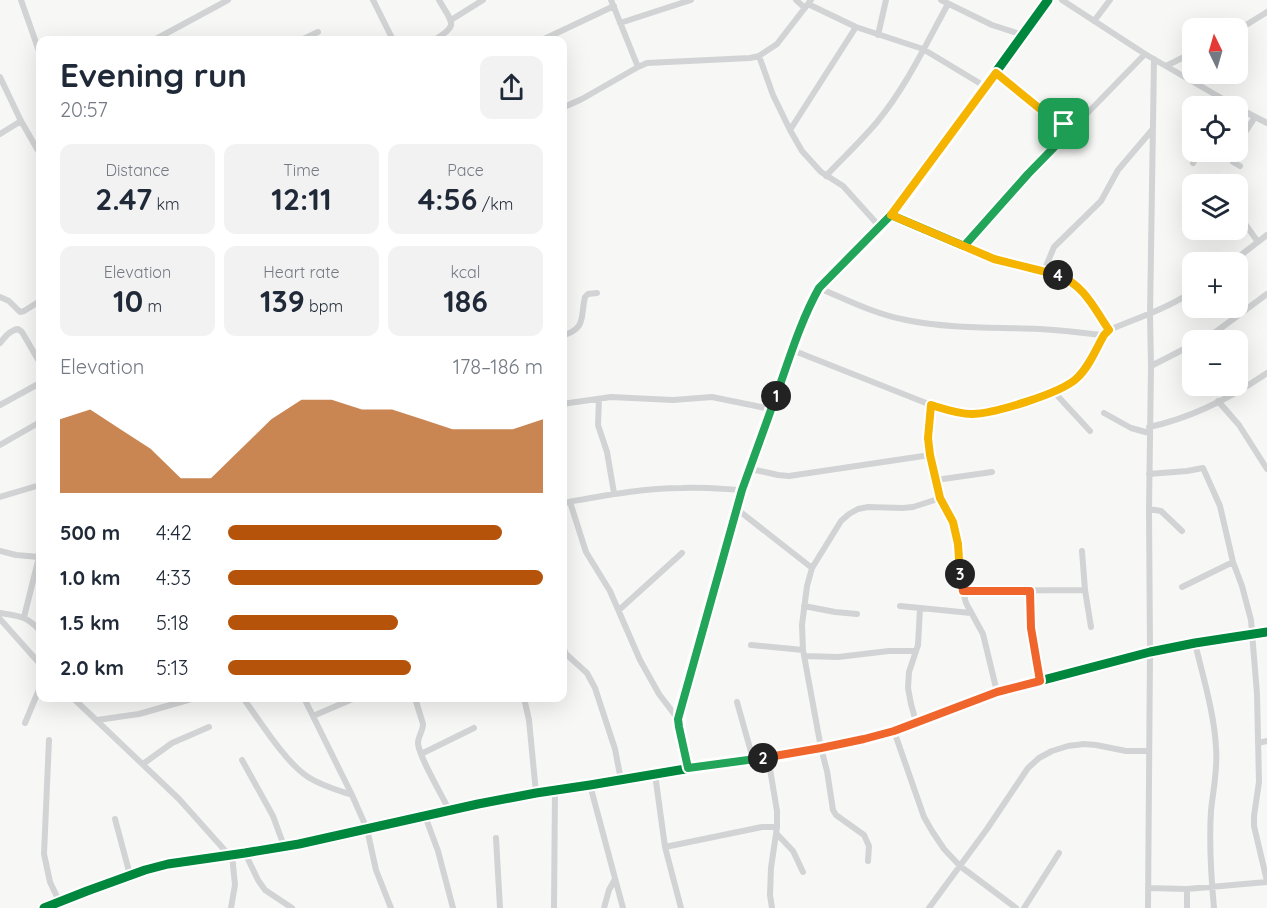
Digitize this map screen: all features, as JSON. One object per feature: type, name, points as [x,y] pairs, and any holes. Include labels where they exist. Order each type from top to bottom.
[{"type":"street","points":[[21,0],[36,43]]},
{"type":"street","points":[[161,36],[228,0]]},
{"type":"street","points":[[373,0],[391,36]]},
{"type":"street","points":[[440,0],[451,20],[451,28],[441,36]]},
{"type":"street","points":[[451,20],[483,0]]},
{"type":"street","points":[[620,22],[691,0]]},
{"type":"street","points":[[796,0],[856,27],[922,49],[986,87]]},
{"type":"street","points":[[878,35],[886,0]]},
{"type":"street","points":[[941,0],[992,25],[1023,35]]},
{"type":"street","points":[[688,768],[678,719],[742,490],[811,302],[819,288],[891,215],[1048,0]]},
{"type":"street","points":[[1062,0],[1212,96]]},
{"type":"street","points":[[1094,21],[1110,0]]},
{"type":"street","points":[[550,36],[612,3],[638,67]]},
{"type":"street","points":[[567,106],[647,63],[759,56],[777,44],[808,4]]},
{"type":"street","points":[[826,176],[861,141],[900,90],[948,4]]},
{"type":"street","points":[[1248,24],[1267,12]]},
{"type":"street","points":[[790,130],[856,27]]},
{"type":"street","points":[[310,36],[318,32]]},
{"type":"street","points":[[964,246],[1001,204],[1145,54]]},
{"type":"street","points":[[759,56],[773,95],[802,151],[821,172],[843,186],[880,227]]},
{"type":"street","points":[[1166,66],[1182,58]]},
{"type":"street","points":[[1149,908],[1149,430],[1154,59]]},
{"type":"street","points":[[996,73],[1070,131]]},
{"type":"street","points":[[0,78],[36,147]]},
{"type":"street","points":[[1248,113],[1267,123]]},
{"type":"street","points":[[1248,128],[1255,117]]},
{"type":"street","points":[[0,134],[21,121]]},
{"type":"street","points":[[1044,271],[1060,239],[1101,201],[1118,170],[1153,129]]},
{"type":"street","points":[[1233,162],[1240,166]]},
{"type":"street","points":[[891,215],[994,259],[1060,275],[1072,281],[1081,288],[1106,332]]},
{"type":"street","points":[[1248,228],[1258,242]]},
{"type":"street","points":[[1245,252],[1267,235]]},
{"type":"street","points":[[819,288],[877,313],[935,325],[1106,332],[1150,315],[1182,299]]},
{"type":"street","points":[[567,334],[579,327],[585,297],[588,294],[597,293]]},
{"type":"street","points":[[1218,330],[1267,294]]},
{"type":"street","points":[[0,297],[20,312],[36,304]]},
{"type":"street","points":[[0,343],[14,329],[18,329],[36,356]]},
{"type":"street","points":[[792,350],[931,405],[953,412],[984,414],[1067,386],[1085,370],[1106,332]]},
{"type":"street","points":[[1151,366],[1182,350]]},
{"type":"street","points":[[1104,413],[1131,428],[1149,430],[1218,401],[1267,373]]},
{"type":"street","points":[[0,405],[36,385]]},
{"type":"street","points":[[1054,392],[1090,431]]},
{"type":"street","points":[[567,403],[610,397],[673,400],[712,397],[771,409]]},
{"type":"street","points":[[599,399],[598,425],[607,452],[614,493]]},
{"type":"street","points":[[1218,401],[1239,424],[1267,469]]},
{"type":"street","points":[[931,405],[928,438],[930,455],[940,498],[951,518],[958,544],[961,583],[966,603],[983,634],[997,692]]},
{"type":"street","points":[[0,444],[36,424]]},
{"type":"street","points":[[751,469],[789,476],[930,455]]},
{"type":"street","points":[[1148,888],[1187,889],[1267,881],[1254,826],[1259,782],[1251,620],[1233,562],[1220,506],[1203,468],[1176,473],[1149,474]]},
{"type":"street","points":[[936,480],[992,472]]},
{"type":"street","points":[[0,497],[36,486]]},
{"type":"street","points":[[567,502],[614,493],[683,488],[742,490]]},
{"type":"street","points":[[868,861],[869,846],[864,835],[836,815],[833,810],[803,653],[802,625],[807,585],[812,568],[841,521],[858,508],[913,507],[940,498]]},
{"type":"street","points":[[567,504],[586,552],[610,591],[640,660],[659,694],[678,719]]},
{"type":"street","points":[[1149,509],[1168,516],[1182,531]]},
{"type":"street","points":[[738,510],[812,568]]},
{"type":"street","points":[[0,551],[36,557]]},
{"type":"street","points":[[1082,551],[1091,627]]},
{"type":"street","points":[[619,610],[682,553]]},
{"type":"street","points":[[1182,587],[1233,562]]},
{"type":"street","points":[[24,617],[36,569]]},
{"type":"street","points":[[963,591],[1085,590]]},
{"type":"street","points":[[1030,591],[1031,628],[1040,681]]},
{"type":"street","points":[[804,606],[857,614]]},
{"type":"street","points":[[900,606],[971,613]]},
{"type":"street","points":[[916,722],[908,688],[909,672],[918,645],[920,608]]},
{"type":"street","points":[[0,613],[24,617],[36,623]]},
{"type":"street","points":[[0,619],[36,660]]},
{"type":"street","points":[[44,908],[130,875],[168,864],[245,854],[536,793],[768,757],[864,739],[894,731],[997,692],[1150,652],[1267,632]]},
{"type":"street","points":[[1195,643],[1216,746],[1210,830],[1214,908]]},
{"type":"street","points":[[751,645],[838,657],[889,651],[916,651]]},
{"type":"street","points":[[567,655],[586,673],[595,688],[615,749],[621,780]]},
{"type":"street","points":[[25,723],[36,697]]},
{"type":"street","points":[[78,702],[185,805],[230,855],[235,885],[231,908]]},
{"type":"street","points":[[97,720],[139,714],[181,702]]},
{"type":"street","points":[[246,702],[298,769],[326,786],[352,795]]},
{"type":"street","points":[[306,702],[367,829],[376,870],[390,908]]},
{"type":"street","points":[[313,716],[346,702]]},
{"type":"street","points":[[416,702],[423,724],[418,743],[421,754],[449,810]]},
{"type":"street","points":[[525,702],[529,720],[536,793]]},
{"type":"street","points":[[737,702],[753,759]]},
{"type":"street","points":[[143,764],[172,744],[209,727]]},
{"type":"street","points":[[421,754],[474,728]]},
{"type":"street","points":[[894,731],[924,817],[944,849],[960,866],[1016,908]]},
{"type":"street","points":[[49,740],[44,854],[50,882],[60,902]]},
{"type":"street","points":[[1258,743],[1267,741]]},
{"type":"street","points":[[929,908],[1028,768],[1039,758],[1068,746],[1084,744],[1126,751],[1149,751]]},
{"type":"street","points":[[768,757],[777,811],[777,830],[771,868],[772,908]]},
{"type":"street","points":[[242,760],[273,816],[284,846]]},
{"type":"street","points":[[655,774],[665,847],[681,908]]},
{"type":"street","points":[[1259,782],[1267,782]]},
{"type":"street","points":[[590,785],[623,908]]},
{"type":"street","points":[[554,908],[555,790]]},
{"type":"street","points":[[425,816],[438,850],[453,908]]},
{"type":"street","points":[[116,819],[130,875]]},
{"type":"street","points":[[665,847],[762,828],[777,830],[793,851],[802,872]]},
{"type":"street","points":[[496,838],[500,908]]},
{"type":"street","points":[[1024,908],[1059,853]]},
{"type":"street","points":[[245,854],[265,890],[283,905],[292,908]]},
{"type":"street","points":[[604,908],[615,879]]},
{"type":"street","points":[[1187,889],[1187,908]]},
{"type":"cycle path","points":[[688,769],[679,727],[680,709],[742,490],[811,302],[819,288],[899,206],[1048,0]]},
{"type":"cycle path","points":[[44,908],[145,870],[168,864],[299,844],[536,793],[786,755],[864,739],[894,731],[997,692],[1150,652],[1267,632]]},
{"type":"route","points":[[1064,124],[1050,117],[996,73],[891,215],[994,259],[1060,275],[1072,281],[1081,288],[1109,330],[1085,370],[1077,379],[1054,392],[984,414],[953,412],[931,405],[928,438],[930,455],[940,498],[951,518],[958,544],[963,591],[1030,591],[1031,628],[1040,681],[997,692],[894,731],[864,739],[786,755],[688,768],[679,727],[680,709],[742,490],[792,350],[819,288],[891,215],[964,246],[1070,131],[1064,124]]}]
